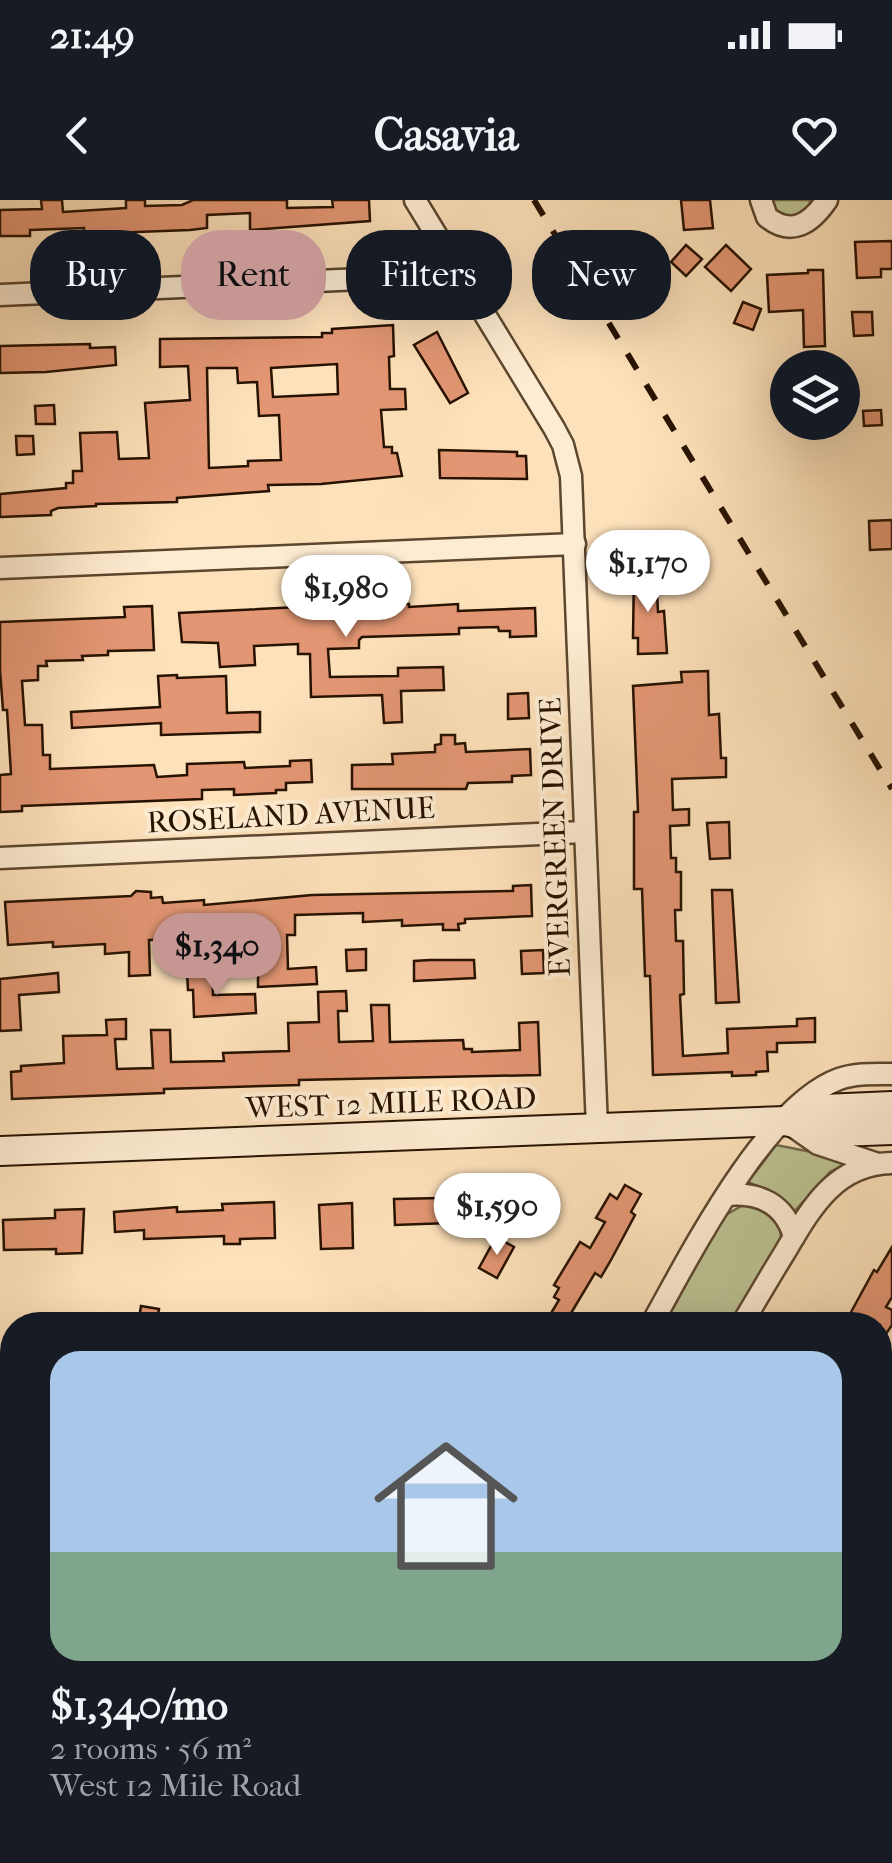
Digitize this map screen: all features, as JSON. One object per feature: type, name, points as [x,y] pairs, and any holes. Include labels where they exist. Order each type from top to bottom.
[{"type":"main road","name":"WEST 12 MILE ROAD","points":[[785,1121],[824,1109],[892,1106]]},
{"type":"main road","name":"WEST 12 MILE ROAD","points":[[0,1152],[785,1121],[838,1132],[892,1130]]},
{"type":"street","name":"EVERGREEN DRIVE","points":[[415,200],[433,230]]},
{"type":"street","points":[[761,200],[768,218],[788,228],[807,223],[827,200]]},
{"type":"street","points":[[0,296],[346,280]]},
{"type":"street","name":"EVERGREEN DRIVE","points":[[488,320],[564,445],[571,476],[597,1128]]},
{"type":"street","points":[[0,568],[575,544]]},
{"type":"street","name":"ROSELAND AVENUE","points":[[0,858],[584,832]]},
{"type":"street","points":[[659,1312],[752,1155],[811,1094],[836,1080],[892,1074]]},
{"type":"street","points":[[785,1121],[818,1144],[884,1163]]},
{"type":"street","points":[[749,1312],[829,1187],[853,1171],[884,1163]]},
{"type":"street","points":[[727,1195],[752,1196],[776,1204],[794,1237]]},
{"type":"green space","points":[[770,200],[810,200],[810,204],[797,218],[777,215]]},
{"type":"green space","points":[[776,1145],[847,1159],[848,1163],[830,1172],[793,1213],[778,1196],[748,1182]]},
{"type":"green space","points":[[745,1204],[766,1208],[780,1226],[781,1238],[740,1312],[669,1312],[724,1216]]},
{"type":"building","points":[[41,200],[62,200],[63,212],[126,208],[126,200],[145,200],[145,206],[182,205],[193,200],[287,200],[287,208],[333,207],[332,200],[369,200],[370,221],[250,230],[250,213],[207,215],[207,228],[190,230],[84,228],[30,230],[30,236],[0,236],[0,210],[42,209]]},
{"type":"building","points":[[681,200],[710,200],[713,228],[684,230]]},
{"type":"building","points":[[892,241],[892,269],[881,269],[881,277],[857,278],[855,242]]},
{"type":"building","points":[[686,245],[702,259],[686,276],[671,262]]},
{"type":"building","points":[[726,245],[751,269],[731,291],[705,267]]},
{"type":"building","points":[[823,270],[825,346],[804,347],[803,310],[769,312],[767,275]]},
{"type":"building","points":[[743,302],[761,309],[753,330],[734,323]]},
{"type":"building","points":[[852,312],[872,312],[873,335],[854,336]]},
{"type":"building","points":[[393,325],[390,389],[405,389],[406,409],[381,410],[384,447],[392,447],[392,453],[397,453],[402,476],[268,485],[269,491],[177,498],[177,502],[96,504],[58,508],[51,515],[0,517],[0,494],[66,488],[66,483],[73,483],[73,471],[82,471],[80,433],[117,432],[119,459],[149,458],[145,403],[190,400],[188,366],[160,367],[160,339],[322,337],[322,333],[332,333],[332,329]],"holes":[[[337,364],[338,394],[273,397],[271,368]],[[207,368],[237,368],[238,383],[257,382],[259,416],[279,415],[281,460],[209,468]]]},
{"type":"building","points":[[437,332],[468,393],[450,403],[414,345]]},
{"type":"building","points":[[90,344],[90,348],[115,347],[116,365],[0,373],[0,346]]},
{"type":"building","points":[[54,405],[55,424],[36,424],[35,406]]},
{"type":"building","points":[[881,410],[882,425],[864,426],[863,411]]},
{"type":"building","points":[[16,436],[33,436],[34,454],[17,455]]},
{"type":"building","points":[[439,450],[517,452],[517,456],[526,456],[527,479],[440,478]]},
{"type":"building","points":[[892,520],[892,549],[870,550],[869,521]]},
{"type":"building","points":[[634,572],[656,572],[658,612],[664,611],[667,653],[638,654],[638,638],[633,638]]},
{"type":"building","points":[[359,604],[361,608],[392,608],[392,604],[458,604],[458,611],[535,608],[536,636],[510,637],[510,631],[499,631],[498,627],[459,628],[459,634],[362,637],[359,648],[328,649],[330,677],[398,676],[398,668],[443,667],[444,690],[401,691],[402,722],[384,723],[382,695],[311,697],[310,654],[298,654],[298,644],[254,646],[255,665],[220,667],[218,643],[182,642],[179,613]]},
{"type":"building","points":[[152,606],[154,650],[108,651],[108,655],[82,656],[83,660],[46,661],[47,666],[38,666],[38,680],[22,681],[25,725],[42,725],[43,755],[50,755],[50,769],[154,765],[157,777],[187,775],[187,764],[244,762],[245,768],[290,766],[290,761],[311,760],[312,782],[286,783],[286,790],[276,793],[234,795],[234,789],[202,790],[202,799],[22,806],[22,811],[0,812],[0,775],[11,774],[0,670],[0,622],[125,617],[124,607]]},
{"type":"building","points":[[708,671],[709,715],[719,714],[726,777],[672,779],[673,810],[689,809],[689,825],[670,826],[671,858],[676,858],[676,872],[681,872],[681,910],[675,910],[676,941],[683,941],[683,1056],[728,1053],[727,1029],[797,1026],[797,1019],[815,1018],[815,1042],[777,1043],[777,1052],[767,1052],[768,1071],[756,1075],[653,1075],[642,889],[634,889],[634,812],[638,812],[633,686],[682,682],[681,672]]},
{"type":"building","points":[[158,676],[226,676],[227,713],[260,712],[260,732],[161,735],[161,723],[72,728],[71,712],[160,707]]},
{"type":"building","points":[[528,693],[529,718],[508,719],[508,694]]},
{"type":"building","points":[[441,735],[455,735],[455,744],[465,743],[466,752],[530,749],[531,775],[512,776],[512,782],[468,783],[466,789],[352,789],[352,765],[393,764],[392,754],[435,752]]},
{"type":"building","points":[[729,822],[730,858],[710,859],[707,823]]},
{"type":"building","points":[[531,885],[532,916],[465,919],[465,923],[458,924],[459,930],[443,930],[443,924],[402,926],[402,920],[363,922],[363,913],[295,915],[295,935],[287,935],[288,969],[316,967],[317,984],[258,987],[258,969],[267,969],[266,937],[234,939],[234,930],[200,931],[201,939],[149,940],[150,975],[129,976],[129,952],[105,954],[105,944],[8,945],[5,902],[131,896],[136,891],[151,892],[151,898],[162,897],[163,903],[204,900],[204,905],[312,895],[513,891],[513,886]]},
{"type":"building","points":[[712,890],[732,890],[739,1002],[716,1003]]},
{"type":"building","points":[[366,949],[366,970],[347,971],[346,950]]},
{"type":"building","points":[[543,950],[544,973],[522,974],[521,951]]},
{"type":"building","points":[[474,960],[475,978],[414,981],[414,961]]},
{"type":"building","points":[[212,972],[213,995],[255,994],[256,1013],[194,1017],[193,990],[188,990],[187,973]]},
{"type":"building","points":[[58,973],[59,992],[19,995],[21,1030],[0,1031],[0,979]]},
{"type":"building","points":[[346,991],[347,1011],[338,1011],[339,1042],[373,1041],[371,1005],[389,1005],[390,1042],[463,1040],[464,1049],[472,1052],[520,1050],[519,1023],[538,1022],[540,1075],[299,1080],[299,1085],[12,1099],[11,1072],[21,1071],[21,1066],[64,1063],[63,1036],[107,1035],[106,1020],[126,1019],[126,1039],[115,1039],[117,1069],[153,1068],[151,1030],[170,1030],[171,1062],[224,1061],[223,1053],[289,1051],[288,1023],[319,1022],[318,992]]},
{"type":"building","points":[[625,1185],[641,1194],[631,1212],[635,1215],[611,1260],[601,1277],[595,1273],[572,1312],[552,1312],[559,1300],[554,1297],[559,1288],[554,1285],[580,1242],[590,1248],[605,1222],[596,1218],[610,1194],[617,1199]]},
{"type":"building","points":[[442,1198],[442,1203],[477,1202],[477,1222],[395,1225],[394,1199]]},
{"type":"building","points":[[274,1202],[275,1238],[240,1239],[240,1244],[224,1244],[224,1236],[144,1239],[144,1230],[115,1232],[114,1212],[177,1207],[177,1212],[223,1210],[222,1204]]},
{"type":"building","points":[[352,1203],[353,1248],[321,1249],[319,1205]]},
{"type":"building","points":[[84,1209],[82,1253],[4,1250],[3,1220],[55,1218],[55,1210]]},
{"type":"building","points":[[496,1237],[514,1247],[497,1278],[479,1268]]},
{"type":"building","points":[[892,1247],[892,1297],[886,1307],[892,1312],[851,1312],[874,1270],[877,1272]]},
{"type":"building","points":[[141,1306],[159,1309],[158,1312],[140,1312]]},
{"type":"railway","points":[[534,200],[892,789]]}]
